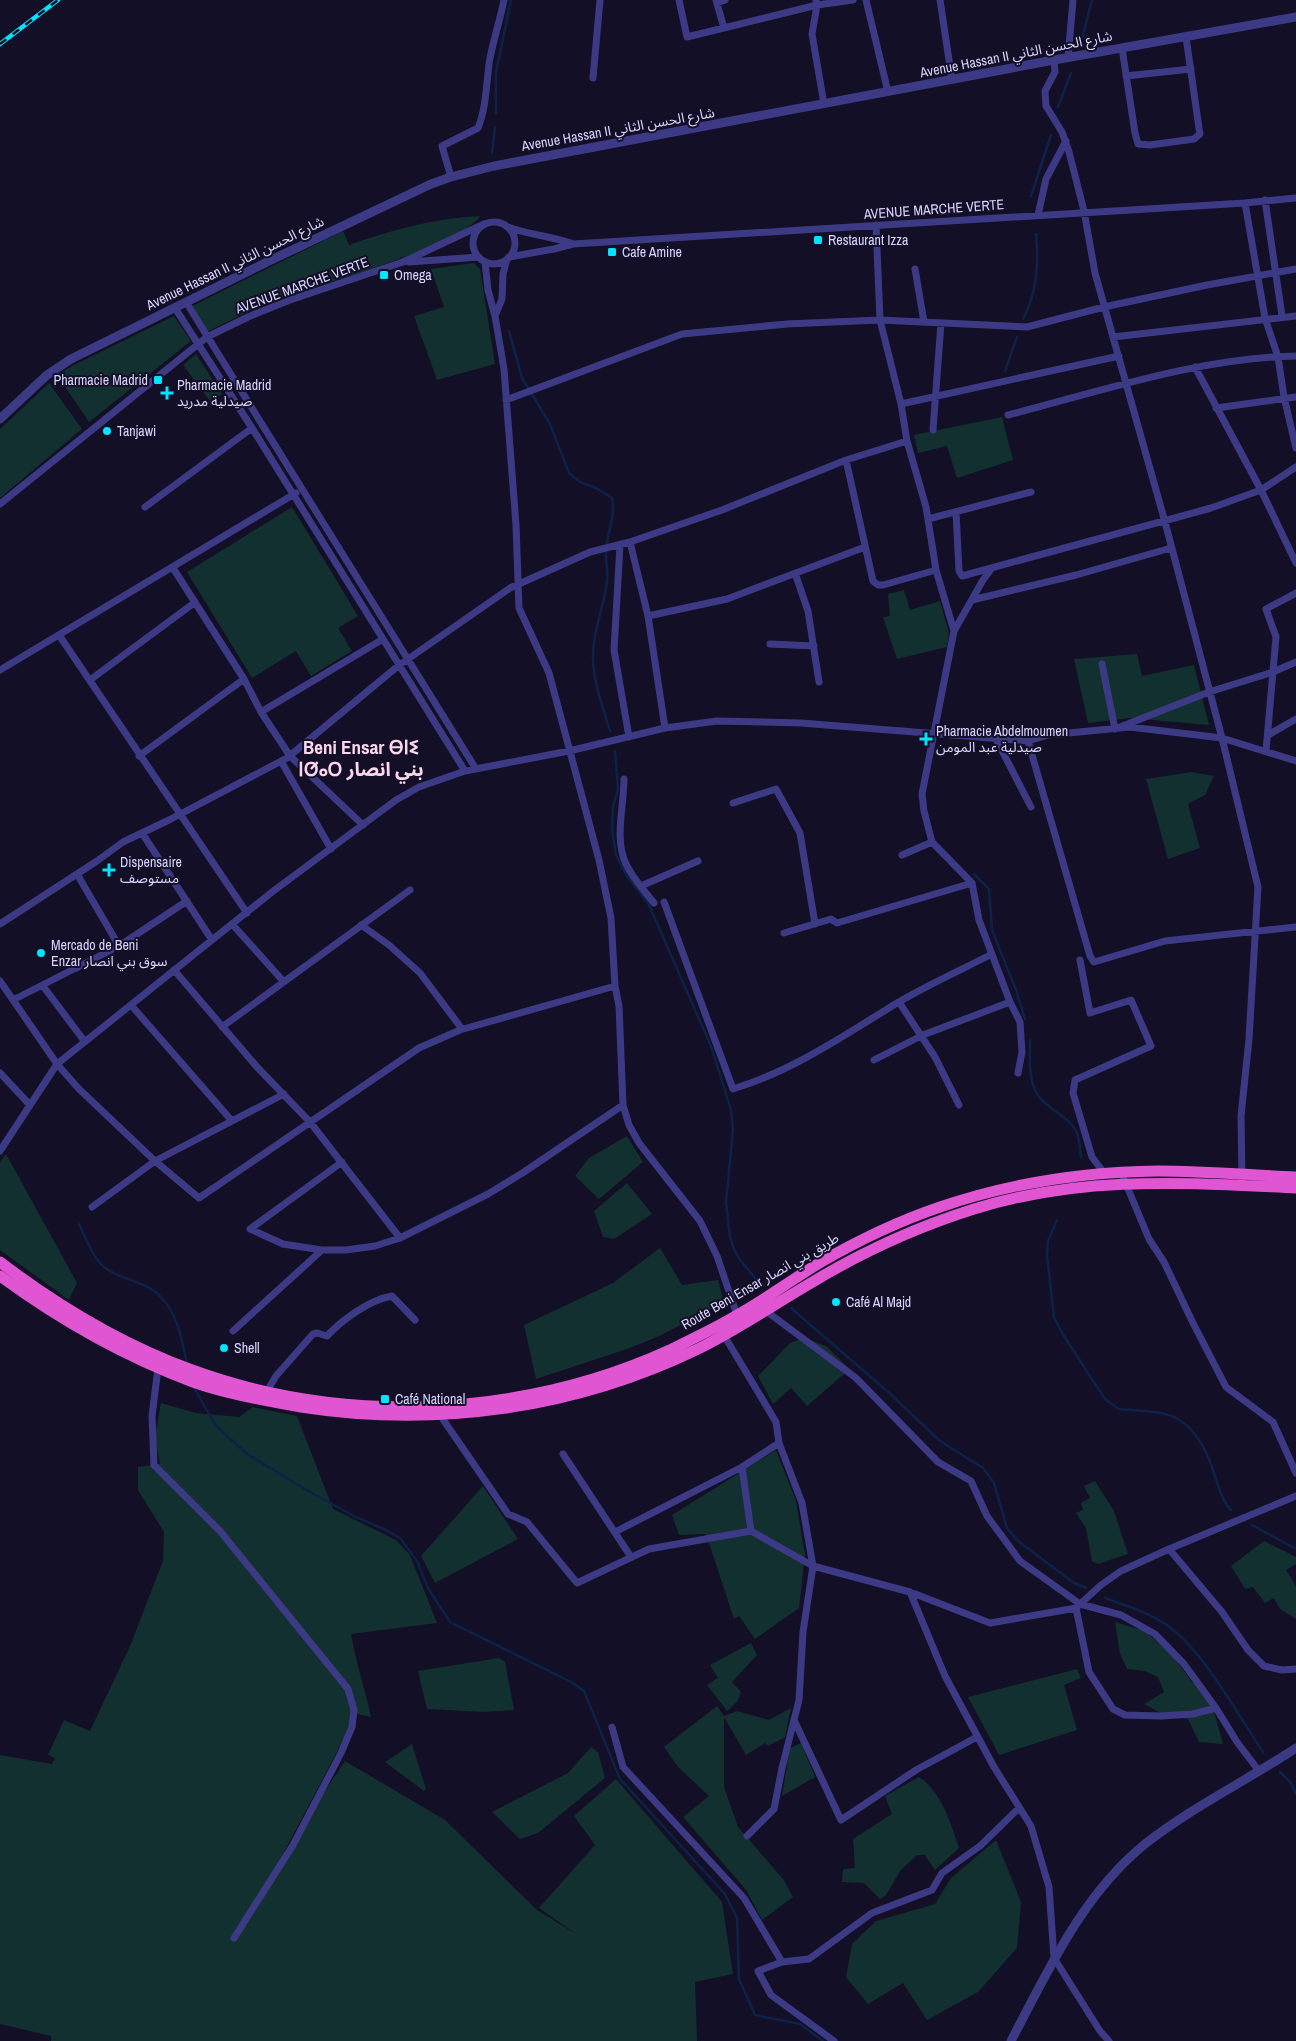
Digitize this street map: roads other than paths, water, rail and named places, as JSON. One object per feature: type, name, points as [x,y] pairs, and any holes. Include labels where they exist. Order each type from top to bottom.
[{"type":"highway","name":"Route Beni Ensar طريق بني انصار","points":[[0,1262],[46,1295],[176,1369],[194,1382],[254,1398],[316,1409],[378,1415],[440,1415],[514,1408],[587,1392],[648,1371],[739,1320],[821,1262],[867,1238],[940,1206],[975,1196],[1022,1184],[1104,1173],[1123,1178],[1164,1182],[1296,1177]]},
{"type":"highway","name":"Route Beni Ensar طريق بني انصار","points":[[739,1320],[766,1311],[811,1282],[902,1236],[972,1209],[1028,1195],[1123,1178]]},
{"type":"highway","name":"Route Beni Ensar طريق بني انصار","points":[[1242,1180],[1296,1188]]},
{"type":"highway","points":[[940,1206],[945,1219]]},
{"type":"highway","name":"Route Beni Ensar طريق بني انصار","points":[[0,1276],[70,1324],[122,1352],[158,1368],[192,1370],[267,1391],[308,1399],[382,1406],[492,1401],[546,1391],[602,1376],[721,1331]]},
{"type":"street","points":[[451,177],[442,146],[478,128],[482,117],[490,56],[504,0]]},
{"type":"street","points":[[593,78],[600,0]]},
{"type":"street","points":[[678,0],[687,37],[817,3],[853,0]]},
{"type":"street","points":[[724,28],[717,1],[725,0]]},
{"type":"street","points":[[866,0],[888,92]]},
{"type":"street","points":[[940,0],[952,80]]},
{"type":"street","points":[[1068,58],[1073,0]]},
{"type":"street","points":[[817,3],[812,34],[824,104]]},
{"type":"street","name":"Avenue Hassan II شارع الحسن الثاني","points":[[0,419],[47,375],[71,359],[414,192],[451,177],[494,166],[1054,60],[1296,17]]},
{"type":"street","points":[[1122,48],[1138,144],[1142,146],[1194,139],[1200,134],[1186,37]]},
{"type":"street","points":[[1054,60],[1055,72],[1045,91],[1045,100],[1049,112],[1066,141],[1084,211],[1095,273],[1165,522],[1222,738],[1258,886],[1249,1039],[1241,1116],[1242,1180]]},
{"type":"street","points":[[1126,76],[1190,69]]},
{"type":"street","points":[[1038,215],[1046,179],[1066,141]]},
{"type":"street","name":"AVENUE MARCHE VERTE","points":[[508,258],[573,244],[876,226],[1084,211],[1244,203],[1296,198]]},
{"type":"street","points":[[1265,200],[1282,316]]},
{"type":"street","points":[[1244,203],[1265,318],[1278,357],[1284,398],[1296,448]]},
{"type":"street","points":[[495,316],[502,299],[503,274],[514,247],[514,240],[506,226],[492,222],[484,224],[473,238],[474,250],[482,259],[496,264],[508,258]]},
{"type":"street","name":"AVENUE MARCHE VERTE","points":[[0,504],[207,337],[248,317],[290,300],[403,262],[484,224]]},
{"type":"street","name":"AVENUE MARCHE VERTE","points":[[506,226],[520,231],[557,238],[573,244]]},
{"type":"street","points":[[876,226],[880,320],[901,404],[907,441],[928,519],[936,570],[954,631]]},
{"type":"street","points":[[482,259],[495,316],[504,369],[516,525],[519,608],[549,673],[568,751],[600,860],[610,918],[618,1006],[623,1105],[629,1125],[639,1143],[700,1221],[717,1256],[739,1320]]},
{"type":"street","name":"AVENUE MARCHE VERTE","points":[[403,262],[482,259]]},
{"type":"street","points":[[915,269],[924,322]]},
{"type":"street","points":[[506,400],[682,334],[787,324],[880,320],[1027,327],[1104,307],[1296,269]]},
{"type":"street","points":[[186,302],[476,769]]},
{"type":"street","points":[[175,308],[196,344],[252,428],[464,771]]},
{"type":"street","points":[[1113,337],[1282,316],[1296,316]]},
{"type":"street","points":[[933,430],[940,323]]},
{"type":"street","points":[[901,404],[1119,356]]},
{"type":"street","points":[[1008,415],[1195,367],[1296,356]]},
{"type":"street","points":[[1195,367],[1261,490],[1296,563]]},
{"type":"street","points":[[1216,408],[1296,397]]},
{"type":"street","points":[[145,507],[252,428]]},
{"type":"street","points":[[0,924],[123,842],[179,815],[290,756],[398,666],[518,583],[603,548],[630,542],[722,510],[846,460],[907,441]]},
{"type":"street","points":[[846,460],[873,580],[878,585],[883,585],[936,570]]},
{"type":"street","points":[[956,512],[960,574],[962,576],[1165,522],[1261,490],[1296,468]]},
{"type":"street","points":[[0,670],[302,489]]},
{"type":"street","points":[[928,519],[1031,492]]},
{"type":"street","points":[[630,542],[648,616],[665,728]]},
{"type":"street","points":[[618,545],[614,650],[629,737]]},
{"type":"street","points":[[648,616],[726,599],[865,547]]},
{"type":"street","points":[[972,600],[1076,575],[1171,548]]},
{"type":"street","points":[[173,568],[244,679],[261,712],[290,756],[363,825]]},
{"type":"street","points":[[992,568],[983,580],[954,631],[922,794],[924,811],[932,842],[972,883],[979,920],[1010,1002],[1020,1022],[1022,1052],[1018,1073]]},
{"type":"street","points":[[795,573],[808,611],[819,682]]},
{"type":"street","points":[[1266,751],[1276,637],[1266,609],[1296,593]]},
{"type":"street","points":[[90,680],[194,603]]},
{"type":"street","points":[[59,635],[246,913]]},
{"type":"street","points":[[261,712],[383,639]]},
{"type":"street","points":[[770,644],[814,646]]},
{"type":"street","points":[[1115,729],[1210,692],[1273,672],[1296,662]]},
{"type":"street","points":[[1102,664],[1115,729]]},
{"type":"street","points":[[139,756],[244,679]]},
{"type":"street","points":[[1268,735],[1296,718]]},
{"type":"street","points":[[0,1151],[57,1064],[246,913],[396,800],[419,787],[464,771],[568,751],[665,728],[717,721],[801,723],[1028,741],[1048,734],[1130,727],[1222,738],[1296,761]]},
{"type":"street","points":[[996,739],[1031,806]]},
{"type":"street","points":[[1028,741],[1090,956],[1094,962],[1165,941],[1296,927]]},
{"type":"street","points":[[281,761],[331,849]]},
{"type":"street","points":[[624,779],[621,849],[626,864],[654,903]]},
{"type":"street","points":[[733,802],[776,789],[800,833],[815,924]]},
{"type":"street","points":[[142,834],[212,940]]},
{"type":"street","points":[[902,855],[932,842]]},
{"type":"street","points":[[641,886],[698,861]]},
{"type":"street","points":[[77,874],[119,946]]},
{"type":"street","points":[[784,933],[830,919],[837,923],[972,883]]},
{"type":"street","points":[[222,1027],[410,890]]},
{"type":"street","points":[[13,1000],[119,946],[187,901]]},
{"type":"street","points":[[664,902],[733,1089],[758,1081],[859,1028],[899,1002],[992,954]]},
{"type":"street","points":[[232,924],[284,982]]},
{"type":"street","points":[[362,926],[389,945],[420,973],[462,1029]]},
{"type":"street","points":[[1080,960],[1090,1013],[1131,1000],[1151,1046],[1075,1080],[1073,1093],[1092,1157],[1104,1173]]},
{"type":"street","points":[[72,961],[76,968]]},
{"type":"street","points":[[174,970],[222,1027],[310,1122],[400,1238]]},
{"type":"street","points":[[0,981],[57,1064],[79,1089],[154,1160],[199,1198],[419,1048],[462,1029],[615,986]]},
{"type":"street","points":[[43,986],[84,1042]]},
{"type":"street","points":[[899,1002],[935,1057],[959,1105]]},
{"type":"street","points":[[874,1060],[922,1036],[1010,1002]]},
{"type":"street","points":[[131,1005],[232,1121]]},
{"type":"street","points":[[0,1073],[30,1105]]},
{"type":"street","points":[[92,1206],[154,1160],[284,1094]]},
{"type":"street","points":[[342,1162],[250,1229],[283,1244],[322,1250],[346,1250],[375,1246],[400,1238],[488,1194],[623,1105]]},
{"type":"street","points":[[1123,1178],[1149,1240],[1164,1262],[1226,1387],[1273,1422],[1296,1473]]},
{"type":"street","points":[[233,1330],[322,1250]]},
{"type":"street","points":[[267,1391],[276,1376],[313,1334],[317,1333],[327,1336],[345,1319],[360,1309],[392,1296],[415,1320]]},
{"type":"street","points":[[766,1311],[856,1378],[938,1462],[971,1481],[987,1516],[1020,1561],[1078,1606],[1089,1672],[1113,1709],[1125,1715],[1161,1716],[1193,1714],[1216,1708]]},
{"type":"street","points":[[721,1331],[776,1422],[780,1443],[802,1503],[813,1566],[803,1632],[799,1700],[774,1808],[747,1836]]},
{"type":"street","points":[[158,1368],[152,1416],[154,1465],[220,1531],[348,1688],[354,1710],[352,1727],[341,1753],[293,1846],[234,1938]]},
{"type":"street","points":[[440,1415],[508,1514],[527,1522],[576,1583],[649,1549],[751,1531],[813,1566],[910,1592],[990,1623],[1078,1606],[1121,1615],[1155,1634],[1184,1664],[1259,1771]]},
{"type":"street","points":[[615,1532],[742,1467],[780,1443]]},
{"type":"street","points":[[563,1454],[631,1557]]},
{"type":"street","points":[[742,1467],[751,1531]]},
{"type":"street","points":[[1078,1606],[1101,1585],[1121,1571],[1296,1496]]},
{"type":"street","points":[[1169,1549],[1222,1612],[1248,1650],[1264,1666],[1282,1670],[1296,1669]]},
{"type":"street","points":[[910,1592],[945,1676],[977,1737],[1031,1826],[1049,1887],[1054,1958],[1100,2031],[1110,2041]]},
{"type":"street","points":[[794,1720],[841,1820],[916,1770],[977,1737]]},
{"type":"street","points":[[612,1727],[622,1767],[744,1898],[782,1962]]},
{"type":"street","points":[[1011,2041],[1054,1958],[1095,1897],[1120,1868],[1144,1846],[1202,1805],[1296,1748]]},
{"type":"street","points":[[834,2041],[771,1995],[758,1971],[782,1962],[809,1959],[872,1913],[932,1890],[942,1873],[980,1846],[1019,1808]]},
{"type":"waterway","points":[[496,114],[496,72],[511,0]]},
{"type":"waterway","points":[[1082,39],[1092,0]]},
{"type":"waterway","points":[[1058,107],[1071,73]]},
{"type":"waterway","points":[[492,153],[495,127]]},
{"type":"waterway","points":[[1031,196],[1051,135]]},
{"type":"waterway","points":[[1023,319],[1028,309],[1036,278],[1036,234]]},
{"type":"waterway","points":[[509,331],[522,378],[550,424],[569,473],[580,482],[596,488],[612,498],[613,511],[606,551],[607,577],[593,650],[597,687],[610,731]]},
{"type":"waterway","points":[[1005,371],[1017,337]]},
{"type":"waterway","points":[[615,751],[618,789],[613,807],[612,830],[616,855],[627,876],[648,903],[711,1046],[731,1110],[733,1129],[726,1203],[730,1237],[740,1260],[760,1284]]},
{"type":"waterway","points":[[974,874],[989,889],[992,930],[1016,990],[1025,1019]]},
{"type":"waterway","points":[[1030,1040],[1030,1068],[1034,1088],[1046,1104],[1072,1125],[1080,1144],[1081,1157]]},
{"type":"waterway","points":[[1057,1220],[1048,1241],[1047,1256],[1054,1317],[1062,1333],[1106,1400],[1119,1409],[1170,1415],[1190,1429],[1201,1443],[1225,1503],[1231,1510]]},
{"type":"waterway","points":[[79,1224],[93,1253],[105,1268],[147,1286],[167,1304],[178,1328],[187,1364]]},
{"type":"waterway","points":[[791,1308],[888,1392],[940,1441],[983,1468],[994,1483],[1007,1528],[1018,1541],[1074,1583],[1086,1588]]},
{"type":"waterway","points":[[193,1386],[216,1426],[247,1454],[310,1492],[400,1538],[417,1561],[428,1588],[450,1622],[573,1683],[584,1691],[620,1779],[725,1894],[737,1918],[739,1979],[755,2015],[800,2024],[823,2041]]},
{"type":"waterway","points":[[1252,1525],[1296,1549]]},
{"type":"waterway","points":[[1105,1598],[1154,1617],[1181,1637],[1207,1667],[1263,1752]]},
{"type":"waterway","points":[[1280,1772],[1291,1783],[1296,1794]]},
{"type":"railway","points":[[0,44],[58,0]]},
{"type":"place","name":"Restaurant Izza","points":[[818,240]]},
{"type":"place","name":"Cafe Amine","points":[[612,252]]},
{"type":"place","name":"Omega","points":[[384,275]]},
{"type":"place","name":"Pharmacie Madrid","points":[[158,380]]},
{"type":"place","name":"Pharmacie Madrid صيدلية مدريد","points":[[167,393]]},
{"type":"place","name":"Tanjawi","points":[[107,431]]},
{"type":"place","name":"Pharmacie Abdelmoumen صيدلية عبد المومن","points":[[926,739]]},
{"type":"place","name":"Dispensaire مستوصف","points":[[109,870]]},
{"type":"place","name":"Mercado de Beni Enzar سوق بني انصار","points":[[41,953]]},
{"type":"place","name":"Café Al Majd","points":[[836,1302]]},
{"type":"place","name":"Shell","points":[[224,1348]]},
{"type":"place","name":"Café National","points":[[385,1399]]},
{"type":"district","name":"Beni Ensar ⴱⵏⵉ ⵏⵚⴰⵔ بني انصار","points":[[361,758]]}]
